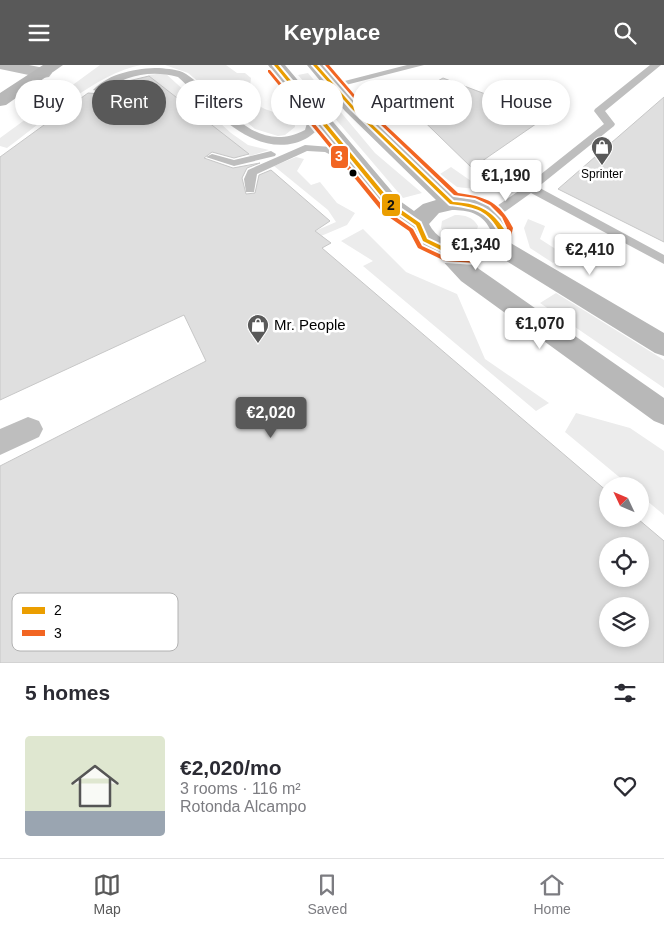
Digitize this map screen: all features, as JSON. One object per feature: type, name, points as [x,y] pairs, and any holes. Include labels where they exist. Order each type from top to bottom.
[{"type":"street","points":[[4,65],[49,69]]},
{"type":"street","points":[[276,65],[288,80]]},
{"type":"street","points":[[315,65],[329,80]]},
{"type":"street","points":[[0,101],[49,69]]},
{"type":"street","points":[[343,96],[352,107],[452,203]]},
{"type":"street","points":[[326,125],[392,205],[418,224],[425,240],[447,251],[470,275],[664,413]]},
{"type":"street","points":[[418,224],[421,215],[428,209],[452,203],[474,205],[492,215],[501,229],[494,243],[474,252],[447,251]]},
{"type":"street","points":[[494,243],[664,345]]},
{"type":"street","points":[[0,443],[28,429]]},
{"type":"lane","points":[[343,83],[419,65]]},
{"type":"lane","points":[[492,215],[530,188],[610,124],[600,111],[656,65]]},
{"type":"lane","points":[[113,80],[151,67],[169,69],[181,75],[244,130],[262,140],[302,144],[327,149],[358,166]]},
{"type":"lane","points":[[250,191],[252,172],[302,144],[312,125]]},
{"type":"lane","points":[[212,157],[223,161],[245,161],[302,144]]},
{"type":"lane","points":[[530,188],[664,260]]},
{"type":"shaded area","points":[[100,65],[141,65],[124,70],[103,80],[92,80],[92,86],[82,92],[82,80],[79,80]]},
{"type":"shaded area","points":[[165,65],[226,65],[237,73],[245,73],[251,78],[251,80],[196,80],[188,73]]},
{"type":"shaded area","points":[[165,73],[176,83],[176,97],[166,89],[166,80],[154,80],[148,75]]},
{"type":"shaded area","points":[[308,73],[314,80],[302,80],[298,75]]},
{"type":"shaded area","points":[[261,107],[271,111],[271,125],[295,125],[295,127],[285,135],[278,136],[255,129],[250,125],[261,125]]},
{"type":"shaded area","points":[[343,115],[375,153],[422,193],[403,198],[341,125],[343,125]]},
{"type":"shaded area","points":[[18,125],[37,125],[7,148],[0,146],[0,138]]},
{"type":"shaded area","points":[[211,125],[222,125],[248,145],[269,150],[250,156]]},
{"type":"shaded area","points":[[296,157],[304,159],[297,171],[311,185],[320,182],[337,203],[355,213],[347,225],[321,236],[315,231],[336,222],[328,210],[274,166]]},
{"type":"shaded area","points":[[451,167],[484,190],[457,187],[440,174]]},
{"type":"shaded area","points":[[455,215],[465,216],[474,220],[478,226],[476,233],[462,238],[444,231],[441,228],[442,221]]},
{"type":"shaded area","points":[[528,219],[545,226],[540,239],[565,255],[553,263],[530,248],[524,228]]},
{"type":"shaded area","points":[[363,229],[406,272],[457,294],[485,359],[549,403],[536,411],[363,266],[373,261],[341,241]]},
{"type":"shaded area","points":[[556,293],[664,360],[664,388],[540,303]]},
{"type":"shaded area","points":[[576,413],[630,428],[664,451],[664,515],[649,502],[649,477],[619,477],[565,432]]},
{"type":"building","points":[[149,76],[154,80],[132,80]]},
{"type":"building","points":[[166,89],[176,97],[176,125],[212,125],[249,154],[234,158],[212,152],[204,158],[233,168],[260,163],[247,168],[242,178],[246,194],[255,193],[259,175],[271,170],[330,221],[315,231],[331,243],[322,248],[599,484],[599,527],[647,527],[664,541],[664,663],[0,663],[0,466],[206,361],[184,315],[0,400],[0,157],[44,125],[82,125],[82,97],[88,93],[92,93],[92,125],[166,125]]},
{"type":"building","points":[[472,89],[482,93],[482,125],[534,125],[472,168],[428,125],[472,125]]},
{"type":"building","points":[[664,97],[664,242],[558,189]]},
{"type":"transit line","name":"2","points":[[276,65],[392,206],[418,224],[425,240],[447,251],[474,252],[494,243],[499,237],[501,229],[487,212],[474,206],[452,203],[352,107],[315,65]]},
{"type":"transit line","name":"3","points":[[269,71],[385,212],[411,230],[420,247],[445,259],[476,261],[500,249],[507,241],[510,228],[504,216],[492,204],[476,197],[456,194],[358,101],[327,65]]},
{"type":"place","name":"Sprinter","points":[[602,166]]},
{"type":"place","name":"Mr. People","points":[[258,344]]}]
